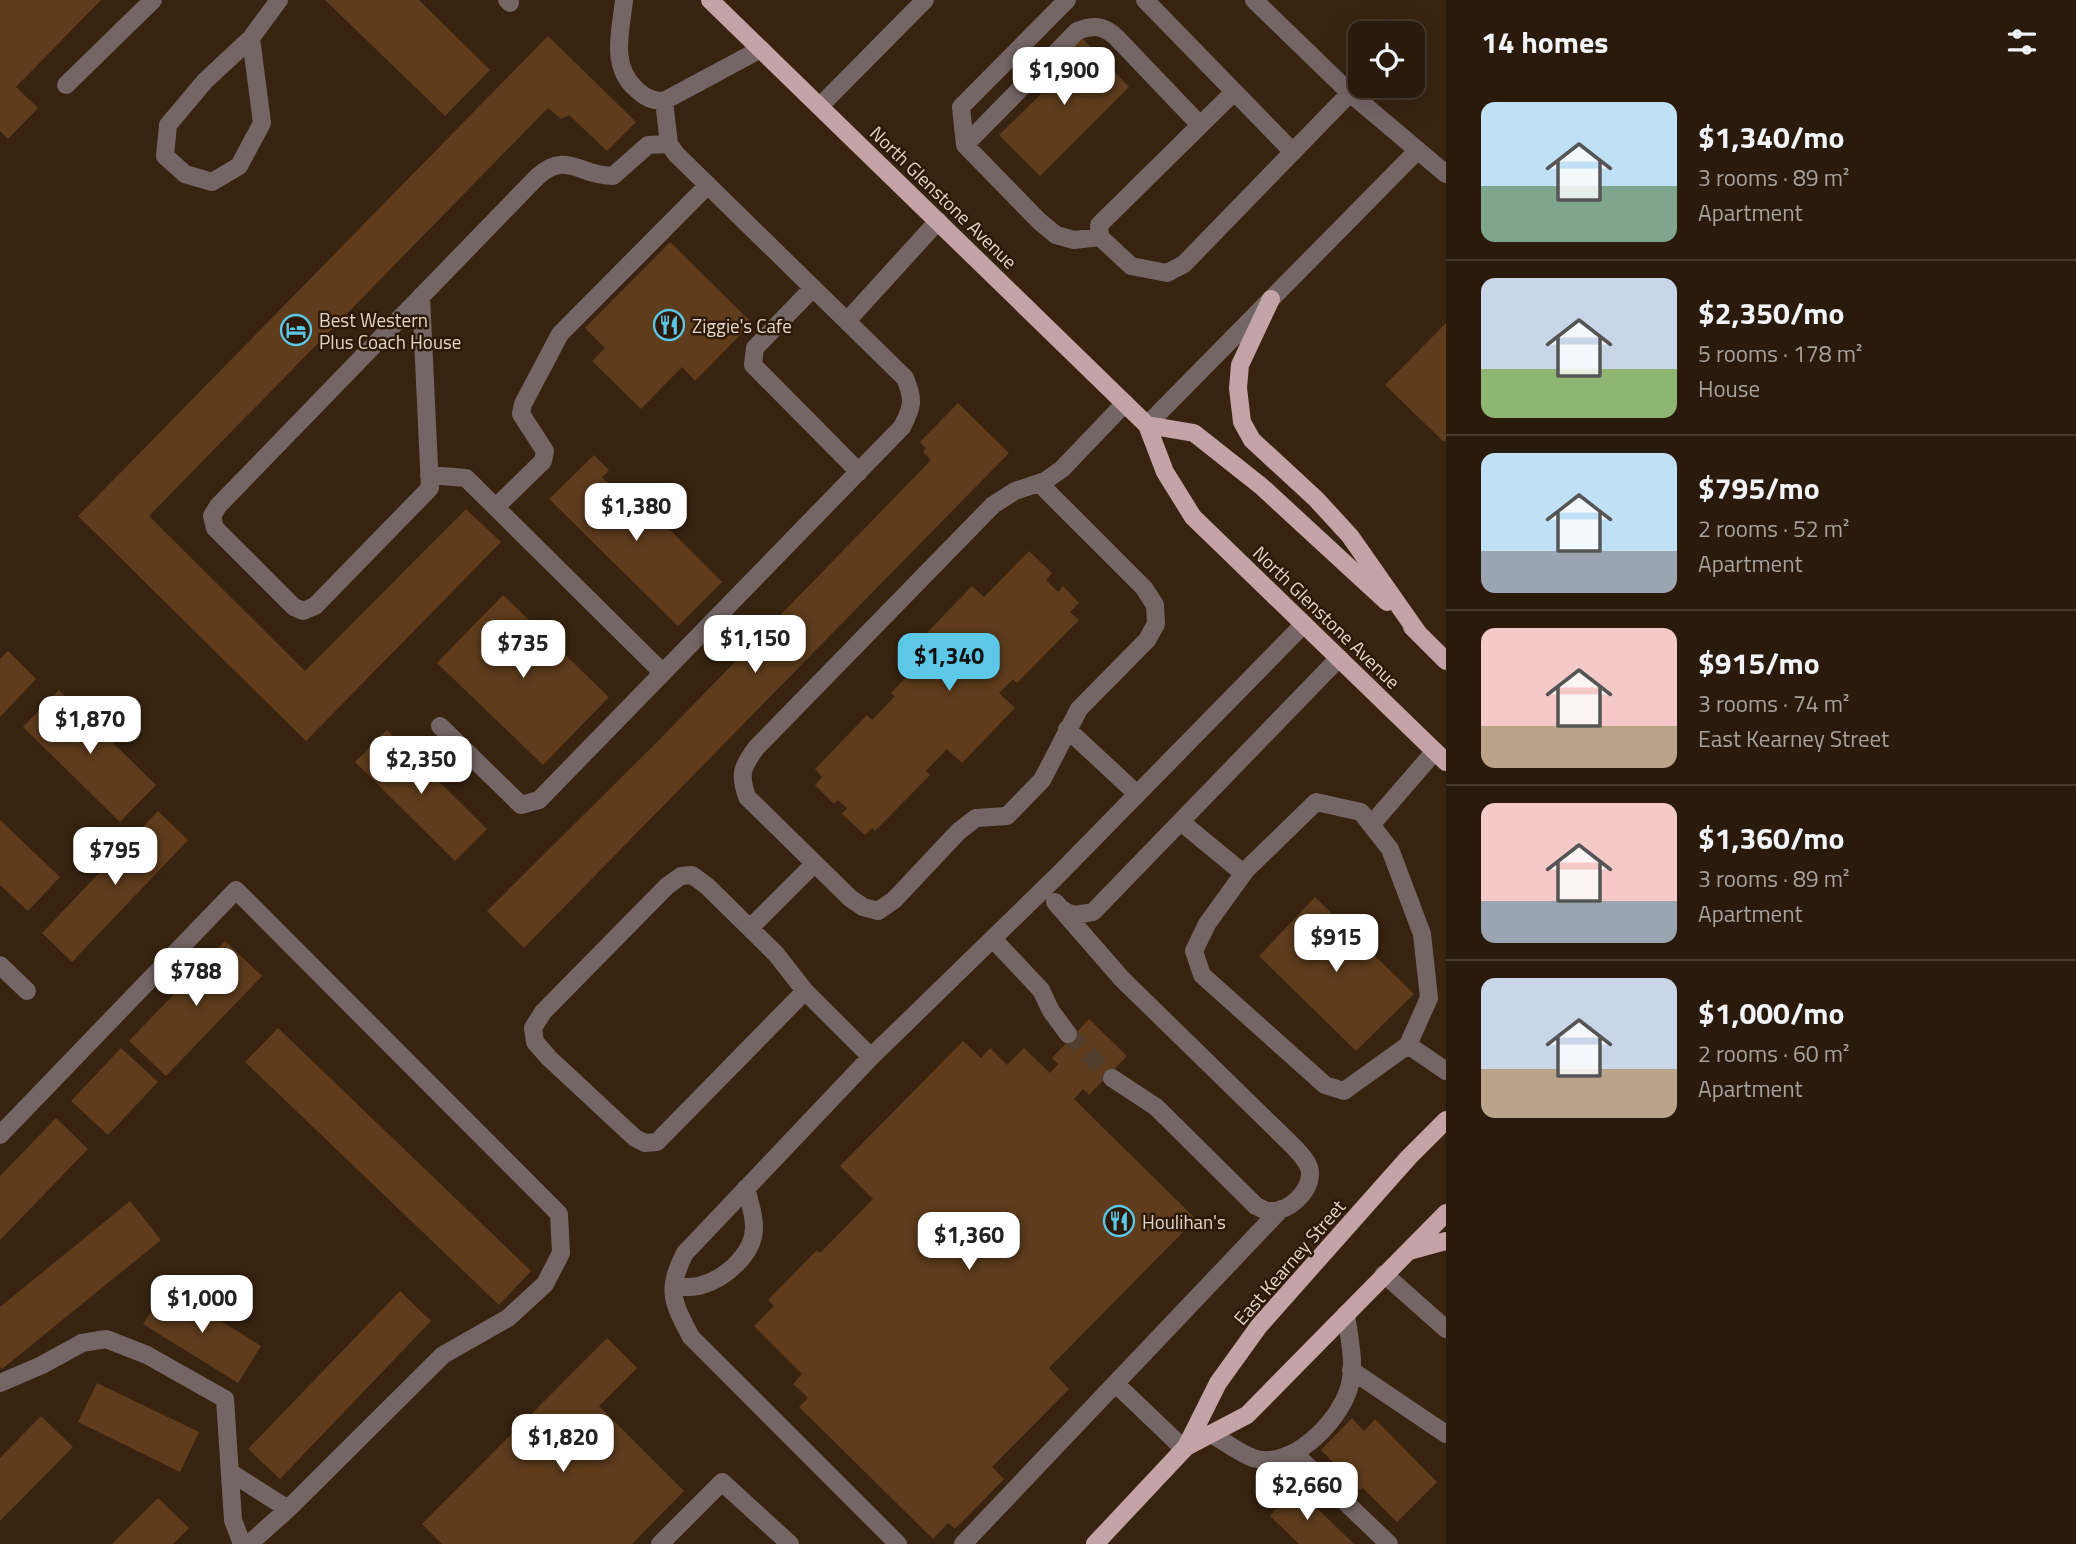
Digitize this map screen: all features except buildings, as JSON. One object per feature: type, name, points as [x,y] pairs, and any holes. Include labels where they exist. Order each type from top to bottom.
[{"type":"main road","name":"North Glenstone Avenue","points":[[710,0],[1147,425],[1165,472],[1193,517],[1440,756]]},
{"type":"main road","points":[[1271,299],[1240,365],[1238,388],[1242,422],[1251,440],[1316,499],[1350,536],[1418,633]]},
{"type":"main road","points":[[1147,425],[1194,433],[1261,486],[1359,575],[1446,662]]},
{"type":"main road","points":[[1440,756],[1446,774]]},
{"type":"main road","name":"East Kearney Street","points":[[1095,1544],[1185,1448],[1218,1383],[1259,1326],[1409,1157],[1446,1120]]},
{"type":"main road","name":"East Kearney Street","points":[[1185,1448],[1247,1415],[1446,1213]]},
{"type":"main road","points":[[1405,1252],[1446,1241]]},
{"type":"lane","points":[[66,85],[153,0]]},
{"type":"lane","points":[[251,38],[262,122],[239,166],[212,182],[185,174],[165,156],[168,125],[205,81],[251,38],[279,0]]},
{"type":"lane","points":[[624,0],[619,52],[621,69],[641,94],[654,101],[664,101],[761,49]]},
{"type":"lane","points":[[820,106],[925,0]]},
{"type":"lane","points":[[1067,0],[961,107],[965,145],[1056,235],[1074,240],[1100,237]]},
{"type":"lane","points":[[1145,0],[1293,152]]},
{"type":"lane","points":[[1254,0],[1348,91]]},
{"type":"lane","points":[[965,145],[1077,31],[1091,26],[1105,27],[1200,125]]},
{"type":"lane","points":[[1234,92],[1099,225],[1100,237],[1131,266],[1167,273],[1184,264],[1348,95]]},
{"type":"lane","points":[[1356,98],[1446,174]]},
{"type":"lane","points":[[440,726],[521,804],[539,800],[859,472],[902,427],[910,412],[913,396],[905,378],[669,144],[664,101]]},
{"type":"lane","points":[[421,296],[430,488],[314,606],[303,611],[295,607],[215,527],[212,516],[227,496],[421,296],[548,166],[560,163],[602,176],[613,176],[648,145],[669,144]]},
{"type":"lane","points":[[1147,425],[1418,150]]},
{"type":"lane","points":[[496,507],[542,461],[545,451],[521,414],[523,404],[560,334],[708,184]]},
{"type":"lane","points":[[847,321],[938,221]]},
{"type":"lane","points":[[813,288],[755,348],[752,365],[859,472]]},
{"type":"lane","points":[[1040,483],[1144,588],[1156,605],[1156,624],[1147,640],[1079,709],[1042,780],[1022,802],[1007,816],[976,818],[959,831],[894,900],[878,911],[863,907],[814,864],[747,797],[741,780],[745,764],[756,748],[993,505],[1015,491],[1040,483],[1062,469],[1125,404]]},
{"type":"lane","points":[[429,475],[466,478],[663,673]]},
{"type":"lane","points":[[898,1544],[691,1337],[676,1307],[673,1276],[685,1253],[871,1057],[1056,877],[1304,624]]},
{"type":"lane","points":[[1055,902],[1066,913],[1076,915],[1093,912],[1339,658]]},
{"type":"lane","points":[[1067,729],[1137,794]]},
{"type":"lane","points":[[1371,825],[1440,756]]},
{"type":"lane","points":[[1316,802],[1361,812],[1371,825],[1390,849],[1422,934],[1429,998],[1408,1045],[1344,1091],[1325,1085],[1202,975],[1194,951],[1206,924],[1243,873],[1316,802]]},
{"type":"lane","points":[[1181,822],[1243,873]]},
{"type":"lane","points":[[750,928],[814,864]]},
{"type":"lane","points":[[805,991],[657,1142],[645,1143],[635,1138],[535,1042],[533,1028],[543,1012],[667,886],[681,876],[692,875],[776,954],[805,991],[871,1057]]},
{"type":"lane","points":[[963,1544],[1281,1209],[1297,1199],[1307,1188],[1310,1174],[1306,1161],[1294,1147],[1100,956],[1055,902],[1052,889],[1056,877]]},
{"type":"lane","points":[[0,1135],[236,890],[559,1214],[561,1252],[545,1284],[508,1318],[443,1355],[288,1509],[249,1544]]},
{"type":"lane","points":[[993,939],[1041,989],[1051,1011],[1068,1034]]},
{"type":"lane","points":[[0,965],[27,991]]},
{"type":"lane","points":[[1408,1045],[1446,1071]]},
{"type":"lane","points":[[1112,1077],[1156,1107],[1256,1206],[1269,1212],[1281,1209]]},
{"type":"lane","points":[[674,1287],[701,1286],[723,1275],[750,1246],[755,1228],[746,1188]]},
{"type":"lane","points":[[1384,1274],[1446,1329]]},
{"type":"lane","points":[[1211,1434],[1253,1458],[1273,1460],[1295,1454],[1337,1413],[1349,1388],[1351,1370],[1346,1314]]},
{"type":"lane","points":[[0,1383],[42,1365],[82,1343],[106,1339],[147,1355],[225,1399],[233,1520],[243,1544]]},
{"type":"lane","points":[[1351,1370],[1446,1434]]},
{"type":"lane","points":[[1116,1384],[1185,1448]]},
{"type":"lane","points":[[1295,1454],[1389,1544]]},
{"type":"lane","points":[[230,1472],[288,1509]]},
{"type":"lane","points":[[660,1544],[722,1482],[789,1544]]},
{"type":"tunnel","points":[[1068,1034],[1112,1078]]},
{"type":"place","name":"Ziggie's Cafe","points":[[669,325]]},
{"type":"place","name":"Best Western Plus Coach House","points":[[296,330]]},
{"type":"place","name":"Houlihan's","points":[[1119,1221]]}]
